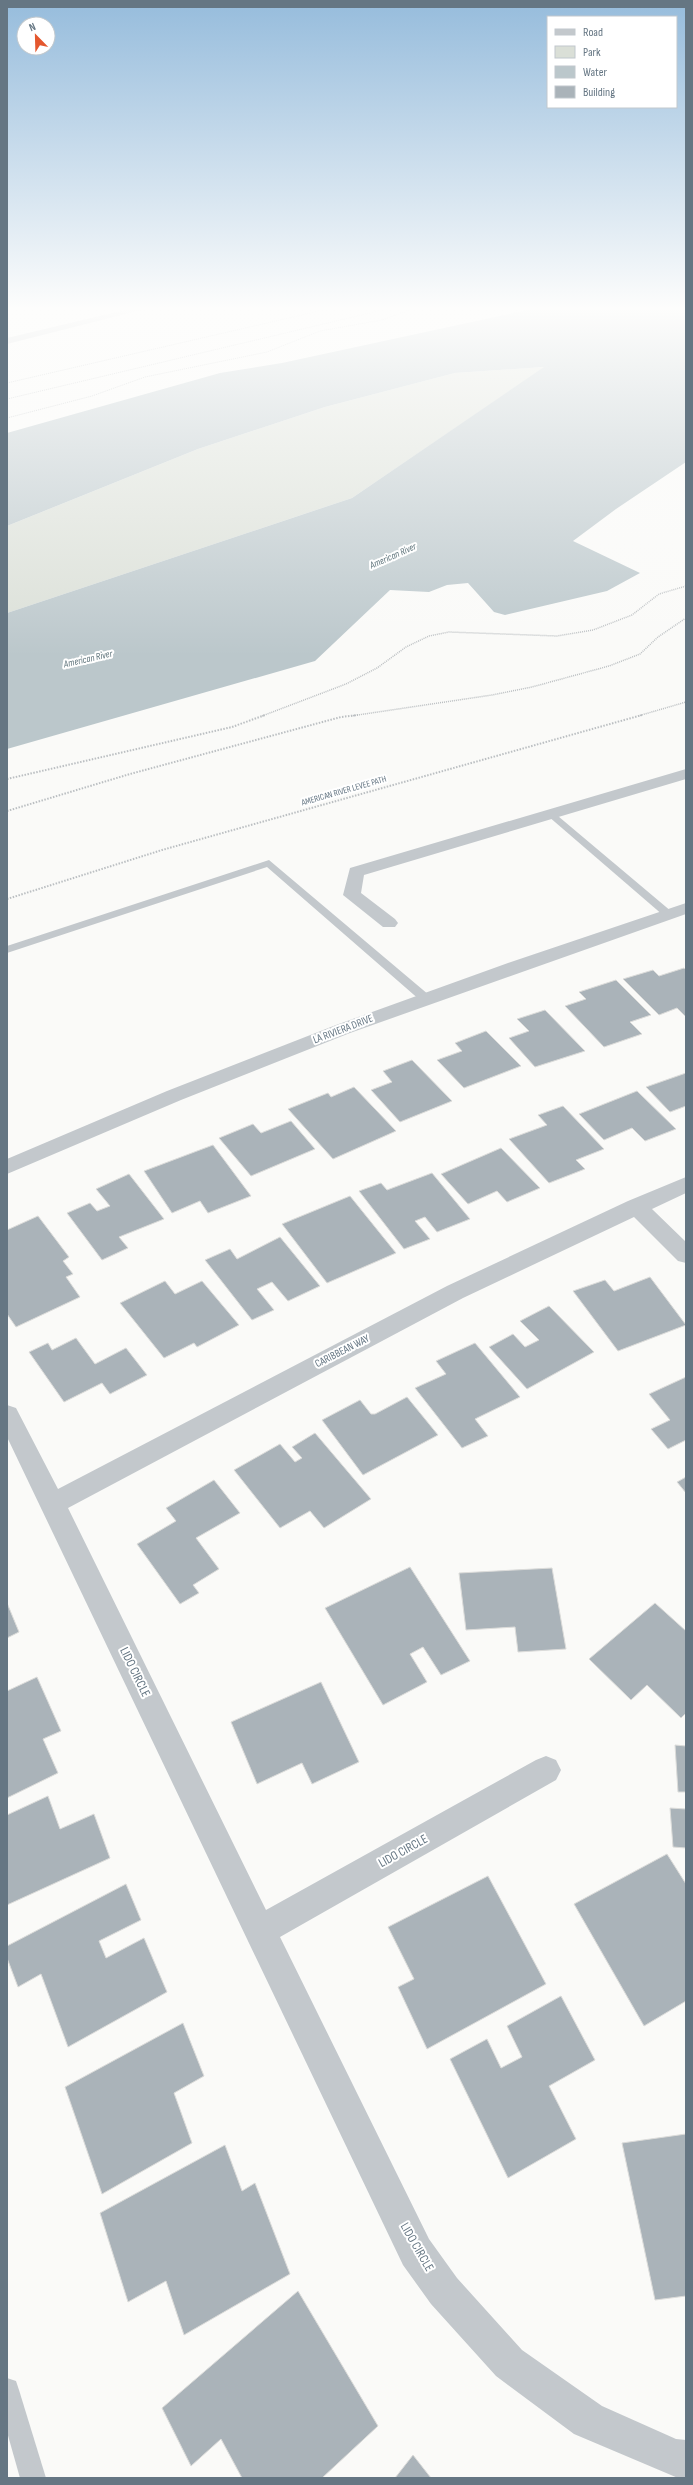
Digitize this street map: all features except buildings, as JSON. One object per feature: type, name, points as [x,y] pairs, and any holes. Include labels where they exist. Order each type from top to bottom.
[{"type":"street","points":[[389,923],[352,895],[356,872],[686,774]]},
{"type":"street","name":"LA RIVIERA DRIVE","points":[[7,1167],[66,1140],[261,1060],[425,998],[686,908]]},
{"type":"street","name":"CARIBBEAN WAY","points":[[53,1504],[455,1292],[636,1206],[686,1184]]},
{"type":"street","points":[[636,1206],[686,1254]]},
{"type":"street","name":"LIDO CIRCLE","points":[[7,1415],[53,1504],[416,2252],[444,2291],[509,2363],[588,2420],[675,2458],[686,2460]]},
{"type":"street","name":"LIDO CIRCLE","points":[[260,1931],[546,1770]]},
{"type":"lane","points":[[552,814],[668,914]]},
{"type":"lane","points":[[7,950],[269,863],[425,998]]},
{"type":"lane","points":[[7,2390],[33,2478]]},
{"type":"path","points":[[7,779],[232,727],[346,684],[377,668],[406,647],[429,636],[449,632],[472,632],[518,636],[557,636],[593,630],[632,615],[659,594],[686,586]]},
{"type":"path","points":[[7,810],[130,774],[341,717],[492,695],[532,687],[609,666],[640,654],[658,637],[686,618]]},
{"type":"path","name":"AMERICAN RIVER LEVEE PATH","points":[[7,899],[162,850],[686,702]]},
{"type":"green space","points":[[274,424],[461,424],[352,498],[7,613],[7,526],[198,449]]},
{"type":"water","points":[[39,424],[274,424],[198,449],[7,526],[7,433]]},
{"type":"water","name":"American River","points":[[461,424],[686,424],[686,462],[616,509],[573,541],[640,573],[607,591],[505,615],[494,612],[468,583],[447,585],[429,592],[390,590],[315,661],[7,749],[7,613],[352,498]]}]
